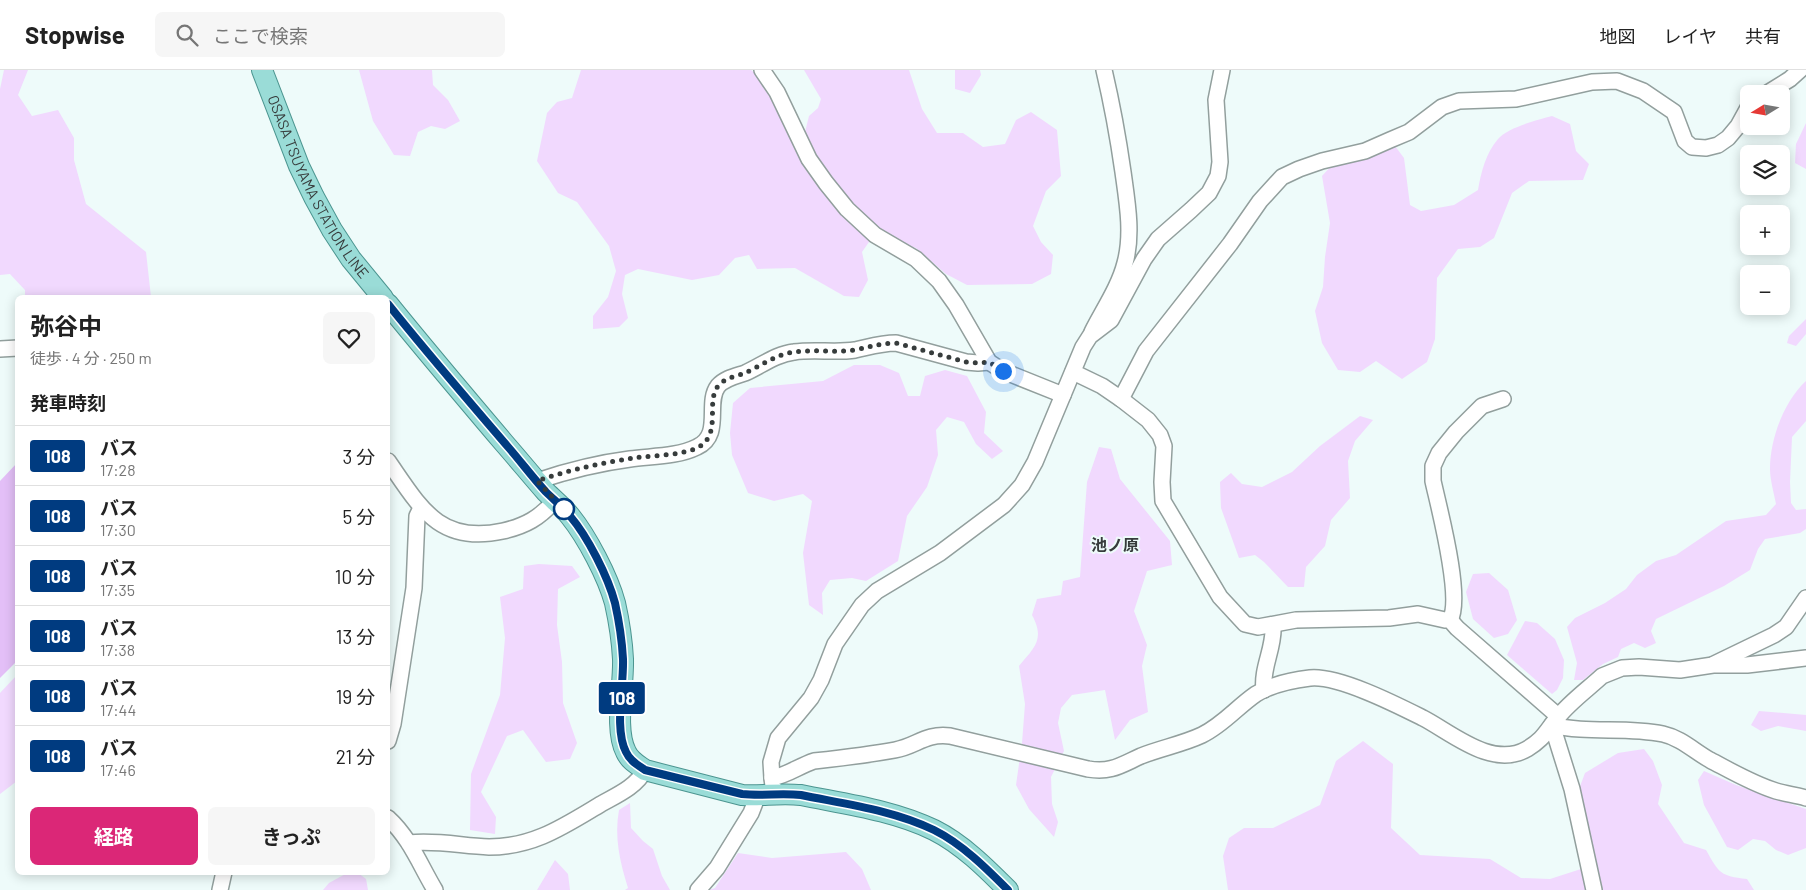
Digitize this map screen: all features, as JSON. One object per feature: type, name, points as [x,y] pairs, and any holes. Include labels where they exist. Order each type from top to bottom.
[{"type":"main road","name":"OSASA TSUYAMA STATION LINE","points":[[262,70],[296,158],[314,197],[351,259],[380,295]]},
{"type":"main road","points":[[390,306],[537,481],[570,515],[608,582],[620,624],[623,658],[620,737],[626,753],[634,763],[645,770],[742,794],[768,789],[900,817],[934,830],[961,847],[1008,890]]},
{"type":"street","points":[[762,70],[777,92],[809,159],[826,184],[875,235],[916,259],[939,281],[956,305],[989,362],[1003,371],[1063,395]]},
{"type":"street","points":[[768,789],[771,762],[778,738],[812,698],[835,644],[862,605],[878,591],[940,553],[1004,505],[1022,484],[1035,462],[1083,347],[1117,283],[1125,264],[1129,245],[1127,199],[1116,122],[1104,70]]},
{"type":"street","points":[[1090,336],[1111,320],[1144,259],[1158,239],[1192,210],[1208,193],[1218,176],[1220,162],[1216,100],[1222,70]]},
{"type":"street","points":[[1780,85],[1800,70]]},
{"type":"street","points":[[1121,399],[1146,351],[1230,244],[1260,201],[1282,178],[1290,173],[1322,161],[1365,151],[1409,132],[1442,107],[1459,102],[1516,99],[1592,82],[1618,81],[1643,91],[1674,112],[1685,141],[1692,147],[1706,148],[1718,145],[1728,138],[1740,122]]},
{"type":"street","points":[[537,481],[619,460],[685,452],[699,447],[708,438],[713,424],[714,397],[717,387],[726,380],[777,357],[793,352],[854,350],[886,343],[896,343],[966,362],[989,362]]},
{"type":"street","points":[[0,349],[15,348]]},
{"type":"street","points":[[1072,372],[1102,386],[1121,399],[1148,420],[1160,436],[1164,446],[1163,501],[1220,597],[1245,624],[1258,627],[1296,620],[1389,618],[1418,614],[1450,620],[1555,721],[1570,730],[1634,731],[1663,734],[1679,740],[1750,780],[1776,791],[1806,798]]},
{"type":"street","points":[[1450,620],[1454,603],[1453,580],[1433,480],[1434,466],[1439,453],[1456,432],[1482,406],[1503,399]]},
{"type":"street","points":[[390,465],[421,508],[438,522],[455,531],[473,535],[520,527],[545,513],[555,500]]},
{"type":"street","points":[[390,734],[414,588],[417,516],[421,508]]},
{"type":"street","points":[[1713,665],[1786,627],[1806,598]]},
{"type":"street","points":[[1264,690],[1263,681],[1274,635],[1273,625]]},
{"type":"street","points":[[698,890],[717,868],[750,813],[768,789],[790,773],[814,761],[897,750],[925,737],[950,736],[1088,770],[1101,771],[1113,769],[1202,735],[1218,726],[1241,706],[1264,690],[1281,684],[1311,678],[1329,679],[1366,692],[1422,718],[1468,744],[1493,753],[1512,755],[1525,750],[1544,737],[1555,721],[1602,676],[1611,671],[1639,667],[1680,670],[1713,665],[1747,665],[1806,658]]},
{"type":"street","points":[[1555,721],[1594,890]]},
{"type":"street","points":[[409,843],[443,842],[489,847],[516,845],[535,840],[558,829],[629,787],[641,778],[645,770]]},
{"type":"street","points":[[390,820],[409,843],[434,890]]},
{"type":"street","points":[[220,890],[223,875]]},
{"type":"shaded area","points":[[4,70],[28,70],[18,95],[32,116],[58,110],[74,138],[74,160],[86,204],[146,252],[151,295],[25,295],[25,290],[10,274],[0,275],[0,89]]},
{"type":"shaded area","points":[[359,70],[432,70],[433,85],[448,100],[460,121],[445,129],[431,126],[418,132],[410,156],[394,155],[373,121]]},
{"type":"shaded area","points":[[581,70],[751,70],[763,79],[789,132],[805,132],[809,116],[818,108],[821,99],[804,70],[909,70],[922,109],[937,133],[963,133],[983,147],[1005,144],[1016,120],[1031,112],[1057,130],[1061,176],[1046,191],[1033,226],[1041,242],[1053,255],[1051,274],[1032,284],[967,285],[946,274],[916,248],[891,240],[869,242],[862,252],[868,280],[859,297],[844,296],[795,268],[757,269],[749,255],[735,258],[719,275],[692,280],[638,269],[625,275],[622,294],[628,318],[619,327],[593,329],[593,316],[608,297],[616,271],[609,246],[577,202],[558,193],[537,161],[547,113],[557,102],[572,98]]},
{"type":"shaded area","points":[[955,70],[980,70],[981,75],[970,93],[955,89]]},
{"type":"shaded area","points":[[1552,116],[1570,124],[1576,151],[1589,164],[1583,180],[1529,181],[1512,193],[1494,238],[1480,247],[1458,249],[1437,278],[1435,339],[1427,362],[1402,379],[1376,361],[1360,372],[1338,370],[1322,343],[1315,311],[1323,287],[1330,223],[1322,176],[1333,164],[1395,146],[1404,158],[1410,205],[1421,211],[1454,205],[1478,190],[1487,157],[1498,139],[1524,124]]},
{"type":"shaded area","points":[[1806,123],[1806,169],[1795,163],[1796,144]]},
{"type":"shaded area","points":[[1806,319],[1806,334],[1796,346],[1787,343],[1789,336]]},
{"type":"shaded area","points":[[854,365],[880,365],[899,373],[908,396],[920,396],[925,376],[945,370],[967,376],[986,412],[984,433],[1003,451],[992,459],[976,444],[964,422],[947,417],[936,430],[938,455],[927,487],[907,516],[898,561],[866,581],[852,578],[830,580],[822,593],[823,615],[809,605],[803,553],[812,501],[803,494],[774,501],[748,493],[732,455],[730,433],[733,403],[750,388],[823,381]]},
{"type":"shaded area","points":[[1806,381],[1806,421],[1792,437],[1790,482],[1791,503],[1796,510],[1806,509],[1806,529],[1800,533],[1765,539],[1758,549],[1750,570],[1724,586],[1656,619],[1651,631],[1656,643],[1645,648],[1634,643],[1621,649],[1618,657],[1603,664],[1583,680],[1574,680],[1577,663],[1567,627],[1575,618],[1605,603],[1626,589],[1637,575],[1656,561],[1676,555],[1726,521],[1766,515],[1776,504],[1770,473],[1773,445],[1785,410],[1798,389]]},
{"type":"shaded area","points":[[1360,416],[1373,420],[1355,441],[1348,461],[1350,498],[1331,520],[1325,546],[1306,567],[1304,587],[1288,587],[1255,555],[1239,558],[1221,508],[1220,482],[1231,473],[1242,484],[1262,487],[1292,472],[1320,446]]},
{"type":"shaded area","points":[[1099,447],[1111,449],[1120,479],[1170,541],[1172,565],[1147,571],[1134,611],[1147,645],[1142,666],[1148,712],[1130,720],[1115,740],[1105,690],[1072,695],[1061,708],[1058,723],[1064,751],[1051,777],[1052,804],[1058,822],[1054,837],[1029,809],[1016,785],[1025,704],[1019,666],[1034,648],[1038,637],[1038,630],[1032,615],[1037,599],[1061,595],[1063,581],[1080,577],[1087,482]]},
{"type":"shaded area","points":[[15,465],[15,663],[0,678],[0,481]]},
{"type":"shaded area","points":[[539,564],[572,566],[580,577],[558,589],[557,625],[562,662],[563,703],[577,743],[570,759],[546,762],[523,730],[507,736],[481,792],[496,817],[495,834],[470,830],[471,774],[500,695],[505,638],[500,597],[523,589],[524,566]]},
{"type":"shaded area","points":[[1489,573],[1508,590],[1517,620],[1508,634],[1494,638],[1473,619],[1466,592],[1473,574]]},
{"type":"shaded area","points":[[1525,621],[1537,623],[1555,639],[1564,660],[1563,678],[1557,690],[1552,694],[1507,655]]},
{"type":"shaded area","points":[[15,677],[15,783],[0,794],[0,693]]},
{"type":"shaded area","points":[[1759,711],[1806,715],[1806,731],[1778,726],[1761,731],[1751,725]]},
{"type":"shaded area","points":[[1363,741],[1393,764],[1391,828],[1420,855],[1490,859],[1521,878],[1550,879],[1581,869],[1587,890],[1228,890],[1223,856],[1229,838],[1244,828],[1273,828],[1320,805],[1336,761]]},
{"type":"shaded area","points":[[1644,749],[1653,761],[1662,785],[1658,804],[1684,843],[1706,850],[1721,872],[1726,875],[1747,879],[1754,890],[1602,890],[1589,842],[1579,789],[1585,773],[1618,753]]},
{"type":"shaded area","points":[[1704,771],[1736,785],[1806,809],[1806,848],[1788,855],[1776,850],[1765,841],[1753,839],[1738,850],[1727,847],[1704,805],[1698,780]]},
{"type":"shaded area","points":[[630,803],[631,828],[653,849],[662,876],[670,890],[625,890],[628,888],[619,849],[617,830],[619,810]]},
{"type":"shaded area","points":[[846,852],[862,869],[871,890],[709,890],[715,888],[738,853],[772,858]]},
{"type":"shaded area","points":[[555,860],[568,874],[570,890],[537,890]]},
{"type":"shaded area","points":[[344,875],[361,875],[366,879],[368,890],[323,890],[329,883]]},
{"type":"bus line","name":"108","points":[[390,306],[546,492],[570,515],[596,558],[608,582],[620,624],[623,658],[620,737],[626,753],[634,763],[645,770],[742,794],[758,796],[787,793],[801,795],[900,817],[934,830],[961,847],[1008,890]]},
{"type":"district","name":"池ノ原","points":[[1115,545]]},
{"type":"route","points":[[564,509],[537,481],[619,460],[685,452],[699,447],[708,438],[713,424],[714,397],[717,387],[726,380],[777,357],[793,352],[854,350],[886,343],[896,343],[966,362],[989,362],[1003,371]]}]
